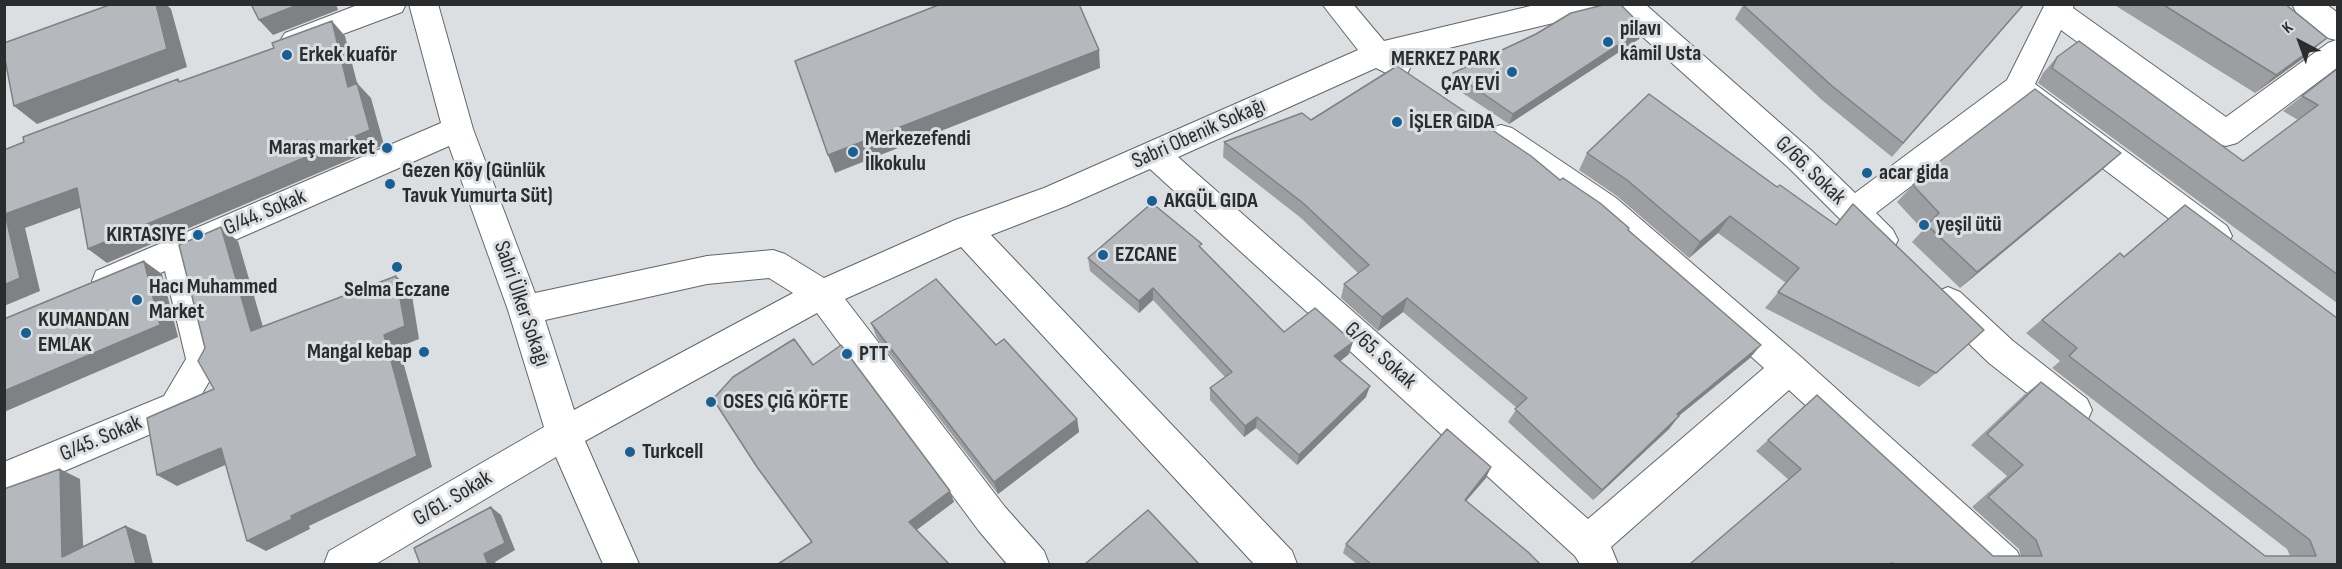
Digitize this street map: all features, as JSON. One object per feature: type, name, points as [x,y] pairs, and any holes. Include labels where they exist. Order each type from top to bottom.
[{"type":"street","points":[[270,51],[392,4]]},
{"type":"street","name":"Sabri Ülker Sokağı","points":[[423,4],[458,129],[525,310],[564,434],[621,564]]},
{"type":"street","points":[[1336,4],[1378,54],[1418,81]]},
{"type":"street","name":"Sabri Obenik Sokağı","points":[[822,294],[966,230],[1054,197],[1154,154],[1378,54],[1587,4]]},
{"type":"street","name":"G/66. Sokak","points":[[1625,4],[1801,160],[2001,352],[2095,425]]},
{"type":"street","points":[[2306,4],[2337,30]]},
{"type":"street","points":[[1853,212],[2018,88],[2058,8],[2226,134],[2337,51]]},
{"type":"street","points":[[2018,88],[2242,255]]},
{"type":"street","points":[[1477,120],[1605,207],[1789,368],[2004,564]]},
{"type":"street","name":"G/44. Sokak","points":[[80,293],[458,129]]},
{"type":"street","name":"G/65. Sokak","points":[[1154,154],[1594,554]]},
{"type":"street","points":[[966,230],[1279,564]]},
{"type":"street","name":"G/45. Sokak","points":[[4,480],[176,407],[204,361],[176,252]]},
{"type":"street","points":[[525,310],[707,270],[773,264],[822,294],[992,519],[1031,564]]},
{"type":"street","name":"G/61. Sokak","points":[[342,564],[564,434],[822,294]]},
{"type":"street","points":[[1594,554],[1789,368]]},
{"type":"building","points":[[112,4],[156,4],[167,49],[14,106],[4,43]]},
{"type":"building","points":[[251,4],[300,4],[259,20]]},
{"type":"building","points":[[941,4],[1079,4],[1099,50],[828,155],[795,61]]},
{"type":"building","points":[[1607,4],[1620,4],[1644,28],[1513,114],[1453,73],[1536,34],[1571,13]]},
{"type":"building","points":[[2024,4],[1903,143],[1832,86],[1743,5]]},
{"type":"building","points":[[2162,4],[2285,4],[2327,38],[2276,75]]},
{"type":"building","points":[[332,21],[348,87],[357,83],[370,130],[88,249],[77,188],[5,214],[20,278],[4,285],[4,150],[24,142],[23,137],[178,79],[179,82],[274,48],[272,43]]},
{"type":"building","points":[[2079,41],[2243,161],[2318,105],[2302,96],[2337,69],[2337,274],[2052,68],[2057,57]]},
{"type":"building","points":[[1397,66],[1531,156],[1560,180],[1563,178],[1600,203],[1761,345],[1677,414],[1679,416],[1602,490],[1515,409],[1527,398],[1407,298],[1382,317],[1344,284],[1369,265],[1303,203],[1224,142],[1302,113],[1311,120]]},
{"type":"building","points":[[2035,89],[2121,153],[1977,272],[1927,225],[1939,213],[1913,185],[1927,171]]},
{"type":"building","points":[[1649,94],[1777,187],[1780,185],[1836,225],[1853,204],[1984,330],[1936,373],[1778,292],[1799,268],[1730,216],[1700,242],[1627,180],[1587,153]]},
{"type":"building","points":[[1152,203],[1202,244],[1199,246],[1284,332],[1315,308],[1353,342],[1334,356],[1370,386],[1299,455],[1257,417],[1245,426],[1210,388],[1232,372],[1153,288],[1139,301],[1088,258]]},
{"type":"building","points":[[2185,205],[2337,318],[2337,564],[1690,564],[1801,469],[1768,440],[1817,395],[1993,556],[2042,556],[2036,540],[1988,497],[2023,465],[1987,434],[2041,382],[2265,556],[2316,556],[2310,540],[2069,356],[2077,348],[2042,320],[2120,253],[2124,257]]},
{"type":"building","points":[[221,227],[251,331],[396,276],[405,326],[384,335],[417,456],[291,516],[292,519],[247,541],[221,448],[157,475],[147,418],[214,389],[198,361],[205,348],[179,245]]},
{"type":"building","points":[[144,261],[160,325],[4,391],[4,319]]},
{"type":"building","points":[[936,279],[996,345],[1004,339],[1077,419],[994,482],[871,323]]},
{"type":"building","points":[[794,339],[813,365],[841,345],[950,491],[909,522],[949,564],[778,564],[812,542],[757,467],[713,399],[733,377]]},
{"type":"building","points":[[1447,429],[1491,467],[1465,500],[1540,564],[1371,564],[1346,544]]},
{"type":"building","points":[[60,469],[62,557],[126,526],[136,564],[4,564],[4,489]]},
{"type":"building","points":[[491,507],[505,543],[484,554],[488,564],[420,564],[414,548]]},
{"type":"building","points":[[1148,510],[1199,564],[1085,564]]},
{"type":"place","name":"pilavı kâmil Usta","points":[[1608,42]]},
{"type":"place","name":"Erkek kuaför","points":[[287,55]]},
{"type":"place","name":"MERKEZ PARK ÇAY EVİ","points":[[1512,72]]},
{"type":"place","name":"İŞLER GIDA","points":[[1397,122]]},
{"type":"place","name":"Maraş market","points":[[387,148]]},
{"type":"place","name":"Merkezefendi İlkokulu","points":[[853,152]]},
{"type":"place","name":"acar gida","points":[[1867,173]]},
{"type":"place","name":"Gezen Köy (Günlük Tavuk Yumurta Süt)","points":[[390,184]]},
{"type":"place","name":"AKGÜL GIDA","points":[[1152,201]]},
{"type":"place","name":"yeşil ütü","points":[[1924,225]]},
{"type":"place","name":"KIRTASIYE","points":[[198,235]]},
{"type":"place","name":"EZCANE","points":[[1103,255]]},
{"type":"place","name":"Selma Eczane","points":[[397,267]]},
{"type":"place","name":"Hacı Muhammed Market","points":[[137,300]]},
{"type":"place","name":"KUMANDAN EMLAK","points":[[26,333]]},
{"type":"place","name":"Mangal kebap","points":[[424,352]]},
{"type":"place","name":"PTT","points":[[847,354]]},
{"type":"place","name":"OSES ÇIĞ KÖFTE","points":[[711,402]]},
{"type":"place","name":"Turkcell","points":[[630,452]]}]
